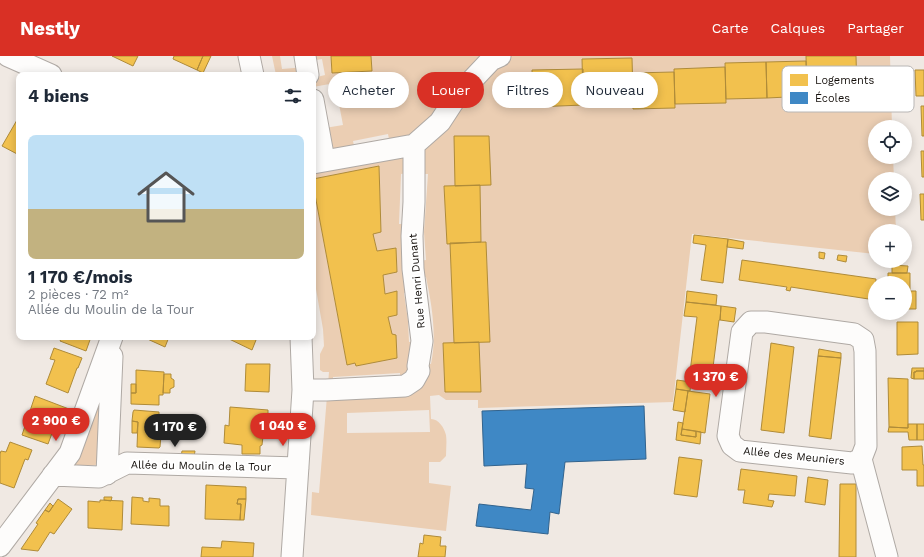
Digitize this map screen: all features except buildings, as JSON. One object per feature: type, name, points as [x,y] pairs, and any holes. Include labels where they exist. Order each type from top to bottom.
[{"type":"street","points":[[0,67],[7,56],[44,72]]},
{"type":"street","points":[[249,56],[252,72]]},
{"type":"street","points":[[305,56],[308,72]]},
{"type":"street","points":[[316,131],[319,162],[414,145],[440,122],[457,96],[491,60],[500,56]]},
{"type":"street","name":"Rue Henri Dunant","points":[[303,390],[406,386],[414,380],[419,371],[418,366],[422,341],[413,269],[412,236],[414,202],[414,145]]},
{"type":"street","name":"Allée des Meuniers","points":[[861,459],[852,462],[740,451],[732,445],[728,436],[742,332],[751,322],[766,322],[854,334],[863,340],[865,351],[866,446],[861,459],[887,557]]},
{"type":"street","points":[[0,546],[70,453],[111,340]]},
{"type":"street","points":[[107,474],[112,340]]},
{"type":"street","points":[[292,557],[303,390],[301,340]]},
{"type":"street","name":"Allée du Moulin de la Tour","points":[[53,475],[99,477],[128,463],[298,468]]},
{"type":"shaded area","points":[[272,56],[280,56],[282,69],[306,67],[307,71],[301,72],[275,72]]},
{"type":"shaded area","points":[[305,56],[331,56],[332,72],[328,72],[328,84],[316,86],[316,77],[325,75],[322,59],[305,62]]},
{"type":"shaded area","points":[[371,56],[814,56],[806,61],[725,63],[725,67],[674,69],[674,72],[632,72],[631,58],[583,59],[583,69],[532,72],[492,72],[492,108],[563,108],[563,106],[571,105],[571,108],[675,108],[675,104],[726,103],[726,99],[782,97],[782,112],[892,112],[892,120],[868,120],[868,164],[893,164],[894,172],[868,172],[868,216],[895,216],[896,224],[868,224],[868,253],[692,234],[673,402],[478,408],[478,400],[446,400],[439,395],[430,396],[431,419],[439,422],[446,435],[446,456],[440,462],[429,462],[429,483],[451,486],[446,531],[311,515],[312,492],[319,493],[329,372],[323,372],[320,370],[320,354],[324,346],[323,329],[316,289],[316,200],[347,365],[355,363],[356,366],[397,358],[396,336],[392,334],[388,317],[397,315],[397,291],[385,294],[383,275],[397,272],[396,248],[377,251],[373,234],[381,232],[379,166],[316,178],[316,133],[319,129],[343,125],[340,108],[409,108],[409,72],[352,72],[372,71]],"holes":[[[388,134],[391,149],[356,155],[353,141]],[[414,172],[414,174],[428,174],[424,232],[426,260],[413,262],[413,224],[399,224],[401,174]],[[480,185],[481,242],[486,242],[490,341],[479,342],[481,392],[445,392],[443,343],[454,343],[450,243],[447,243],[444,186]],[[415,277],[426,277],[434,331],[431,364],[419,362],[422,341],[409,342],[404,293],[416,291]],[[400,373],[400,386],[333,390],[333,377]],[[429,410],[430,432],[347,433],[347,413]]]},
{"type":"shaded area","points":[[856,56],[890,56],[890,66],[843,66]]},
{"type":"shaded area","points":[[97,407],[100,407],[98,464],[77,466],[75,463]]}]
